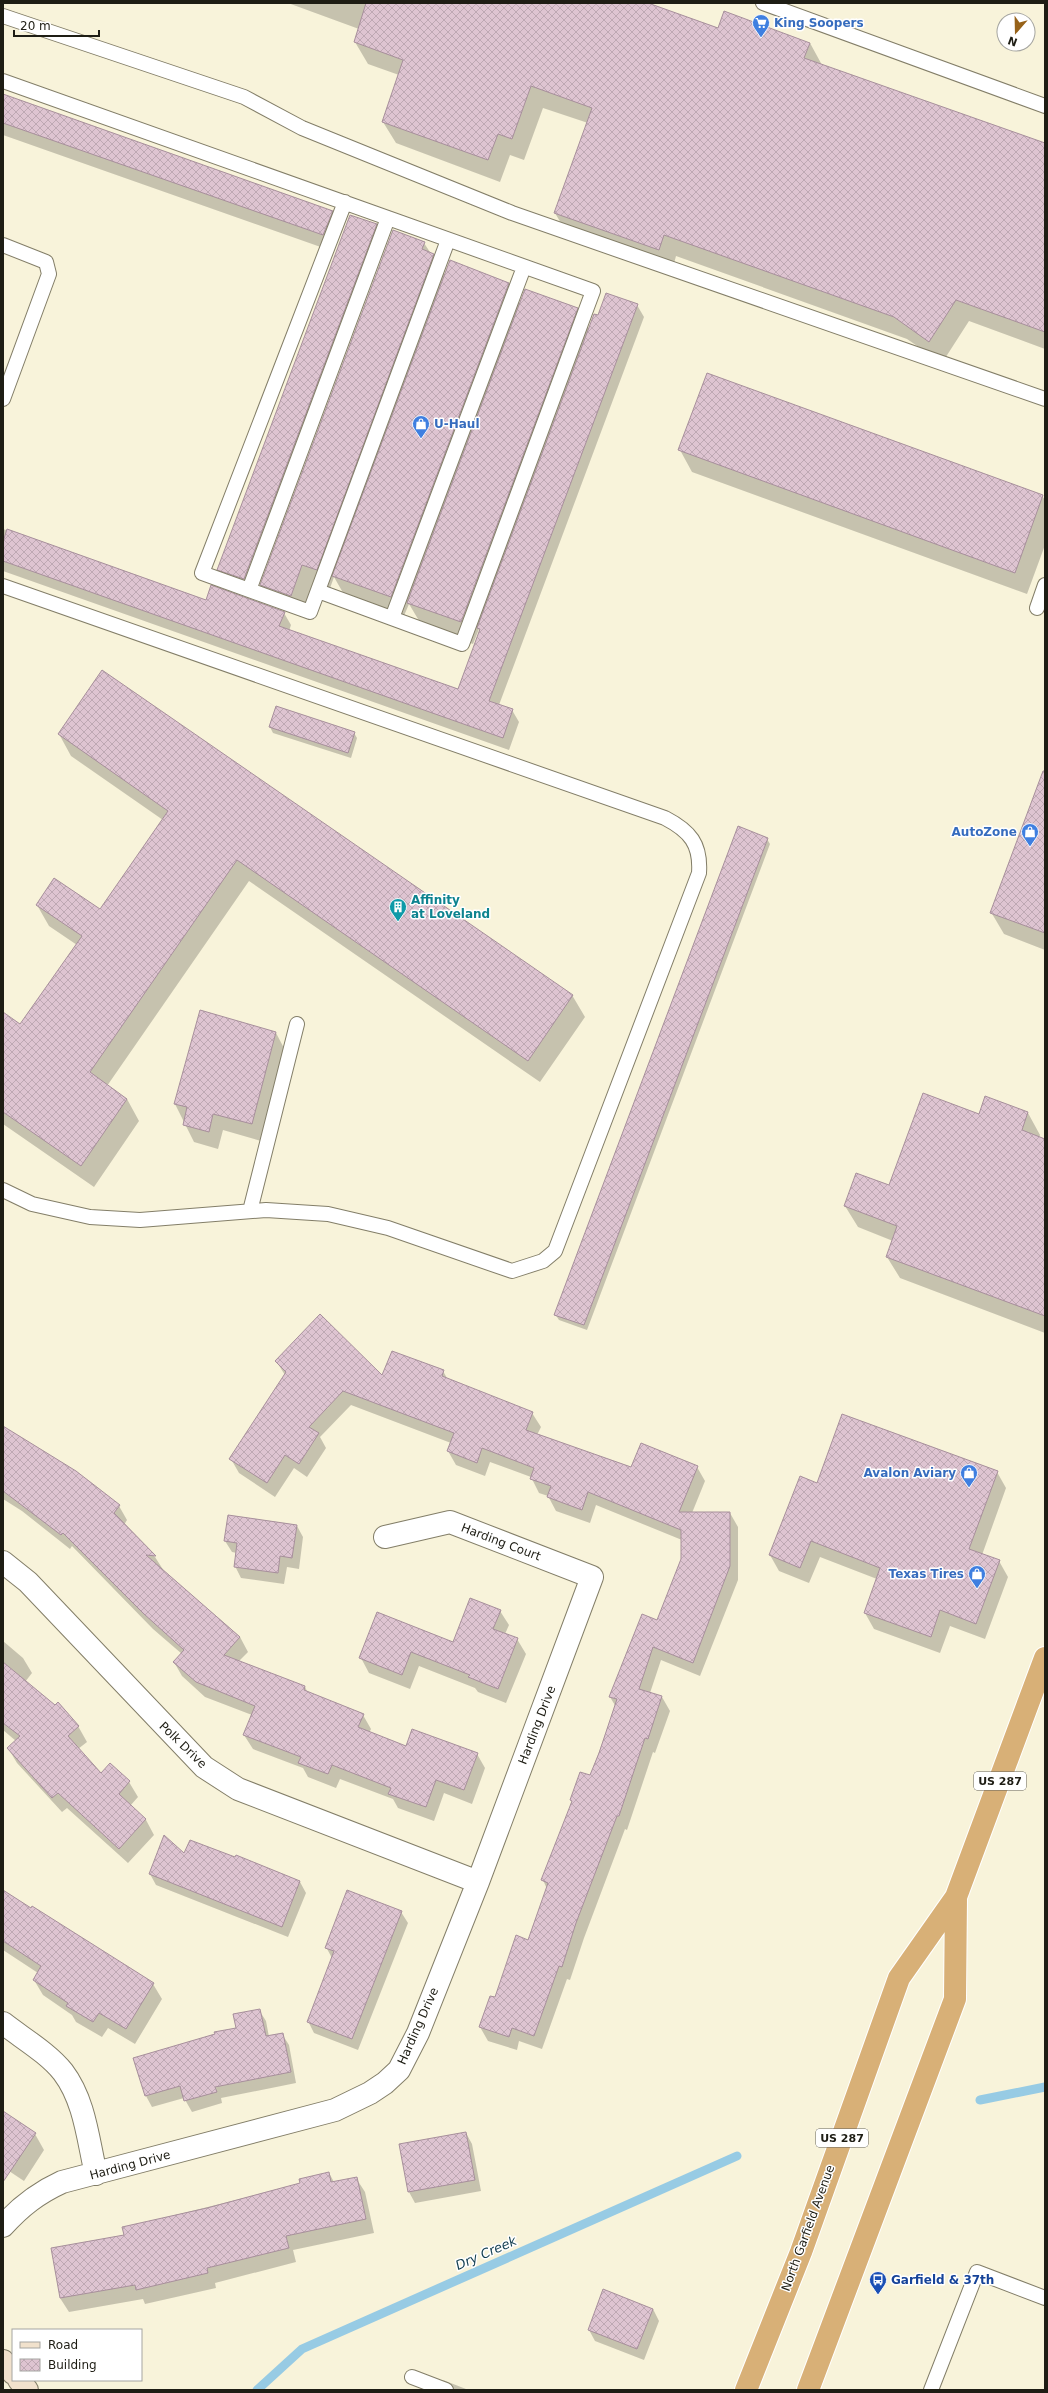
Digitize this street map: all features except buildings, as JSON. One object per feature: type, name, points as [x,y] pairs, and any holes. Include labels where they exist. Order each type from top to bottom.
[{"type":"highway","name":"North Garfield Avenue","points":[[746,2390],[801,2252],[899,1978],[956,1897],[1045,1658]]},
{"type":"highway","name":"North Garfield Avenue","points":[[808,2390],[955,1999],[956,1897]]},
{"type":"main road","points":[[3,2361],[12,2372]]},
{"type":"main road","points":[[20,2381],[27,2390]]},
{"type":"street","name":"Harding Court","points":[[385,1537],[450,1522],[592,1578]]},
{"type":"street","name":"Polk Drive","points":[[3,1562],[28,1582],[204,1767],[238,1789],[478,1882]]},
{"type":"street","name":"Harding Drive","points":[[3,2226],[21,2206],[42,2191],[62,2182],[335,2110],[370,2094],[399,2070],[418,2033],[478,1882],[592,1578]]},
{"type":"street","points":[[3,2023],[62,2071],[74,2089],[82,2109],[96,2174]]},
{"type":"lane","points":[[763,3],[1045,106]]},
{"type":"lane","points":[[3,16],[244,97],[302,128],[512,214],[1045,399]]},
{"type":"lane","points":[[3,81],[593,291],[462,644],[318,591]]},
{"type":"lane","points":[[344,202],[202,573],[310,612],[448,240]]},
{"type":"lane","points":[[249,590],[388,218]]},
{"type":"lane","points":[[3,245],[46,262],[49,274],[3,399]]},
{"type":"lane","points":[[392,618],[524,267]]},
{"type":"lane","points":[[1037,608],[1045,585]]},
{"type":"lane","points":[[3,586],[665,818],[683,827],[694,842],[700,857],[699,873],[555,1251],[544,1261],[512,1271],[388,1228],[328,1214],[266,1210],[140,1220],[90,1217],[32,1204],[3,1190]]},
{"type":"lane","points":[[250,1211],[297,1024]]},
{"type":"lane","points":[[931,2390],[977,2272],[1045,2298]]},
{"type":"lane","points":[[412,2377],[446,2390]]},
{"type":"waterway","name":"Dry Creek","points":[[980,2100],[1045,2087]]},
{"type":"waterway","name":"Dry Creek","points":[[257,2390],[302,2349],[737,2156]]},
{"type":"place","name":"King Soopers","points":[[761,38]]},
{"type":"place","name":"U-Haul","points":[[421,439]]},
{"type":"place","name":"AutoZone","points":[[1030,847]]},
{"type":"place","name":"Affinity at Loveland","points":[[398,922]]},
{"type":"place","name":"Avalon Aviary","points":[[969,1488]]},
{"type":"place","name":"Texas Tires","points":[[977,1589]]},
{"type":"place","name":"Garfield & 37th","points":[[878,2295]]}]
